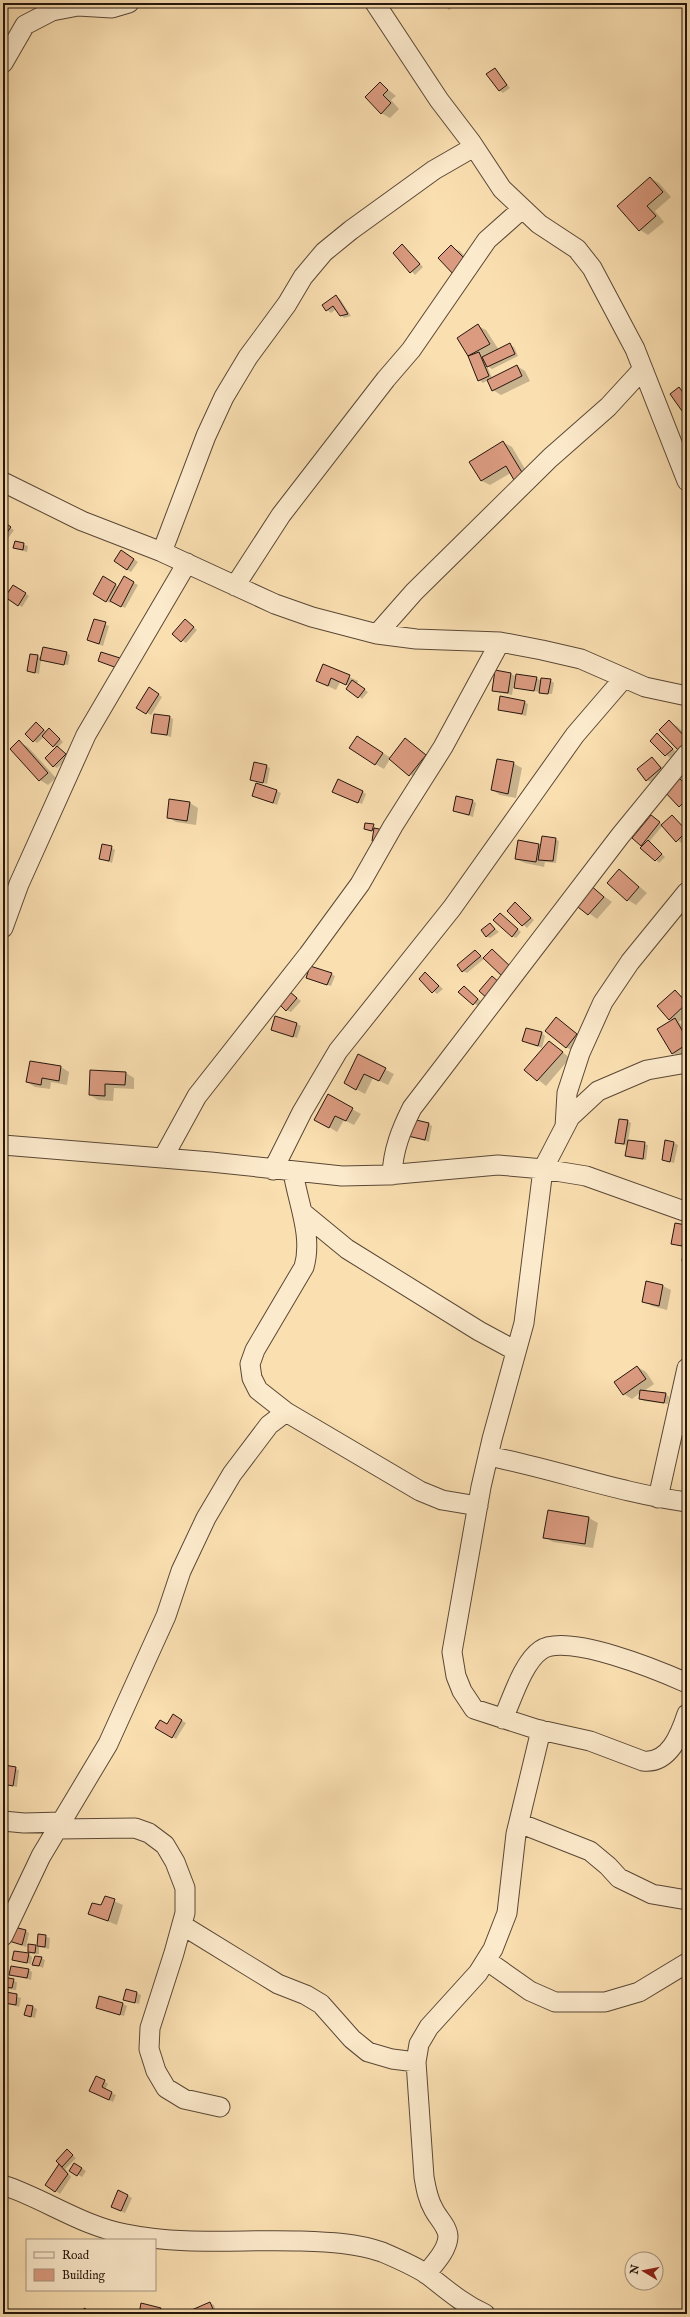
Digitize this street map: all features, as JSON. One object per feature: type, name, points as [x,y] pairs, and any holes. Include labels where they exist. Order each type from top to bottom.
[{"type":"street","points":[[3,63],[25,24],[52,12],[78,6],[112,8],[129,3]]},
{"type":"street","points":[[375,3],[439,100],[474,147],[502,189],[522,209],[577,249],[592,268],[631,342],[687,481]]},
{"type":"street","points":[[162,552],[206,436],[224,397],[248,357],[287,304],[303,277],[324,252],[351,230],[434,170],[474,147]]},
{"type":"street","points":[[236,586],[281,515],[386,379],[411,350],[487,240],[522,209]]},
{"type":"street","points":[[377,634],[414,592],[550,458],[608,407],[642,370]]},
{"type":"street","points":[[3,482],[82,521],[162,552],[275,604],[312,617],[377,634],[416,639],[500,642],[581,659],[645,687],[687,696]]},
{"type":"street","points":[[3,928],[19,884],[86,735],[187,563]]},
{"type":"street","points":[[163,1158],[197,1096],[308,955],[360,884],[393,826],[443,747],[500,642]]},
{"type":"street","points":[[273,1170],[302,1112],[338,1051],[452,908],[575,735],[624,678]]},
{"type":"street","points":[[392,1175],[393,1157],[401,1131],[412,1108],[620,836],[687,754]]},
{"type":"street","points":[[564,1127],[567,1093],[580,1053],[603,1002],[630,962],[687,892]]},
{"type":"street","points":[[687,1063],[647,1070],[598,1091],[570,1117],[543,1169],[524,1323],[488,1456],[452,1652],[456,1676],[462,1692],[474,1709],[541,1730],[590,1741],[650,1762],[664,1757],[670,1750],[687,1714]]},
{"type":"street","points":[[3,1145],[163,1158],[342,1176],[392,1175],[498,1165],[543,1169],[586,1176],[687,1212]]},
{"type":"street","points":[[293,1172],[297,1197],[302,1212],[308,1253],[304,1267],[268,1328],[250,1364],[252,1378],[258,1390],[286,1412],[420,1491],[442,1500],[478,1506]]},
{"type":"street","points":[[302,1212],[346,1249],[479,1331],[516,1351]]},
{"type":"street","points":[[658,1498],[687,1368]]},
{"type":"street","points":[[3,1936],[41,1856],[108,1744],[166,1616],[181,1571],[206,1518],[232,1474],[270,1425],[286,1412]]},
{"type":"street","points":[[488,1456],[525,1463],[658,1498],[687,1502]]},
{"type":"street","points":[[503,1719],[520,1679],[532,1658],[542,1649],[555,1645],[578,1646],[666,1674],[687,1683]]},
{"type":"street","points":[[426,2274],[445,2248],[448,2236],[444,2224],[434,2210],[426,2188],[421,2160],[423,2143],[416,2062],[419,2044],[429,2027],[478,1973],[493,1949],[507,1913],[512,1859],[541,1730]]},
{"type":"street","points":[[3,1821],[60,1826],[135,1828],[148,1833],[166,1845],[175,1862],[184,1888],[185,1913],[150,2028],[148,2049],[156,2072],[166,2088],[184,2099],[220,2107]]},
{"type":"street","points":[[519,1823],[590,1851],[608,1866],[619,1878],[652,1894],[687,1900]]},
{"type":"street","points":[[182,1925],[278,1984],[306,1995],[321,2004],[352,2039],[368,2052],[392,2059],[416,2062]]},
{"type":"street","points":[[486,1960],[530,1991],[555,2002],[605,2002],[639,1992],[687,1963]]},
{"type":"street","points":[[3,2185],[20,2191],[83,2221],[126,2234],[196,2241],[258,2240],[343,2242],[382,2252],[426,2274],[466,2305],[485,2314]]},
{"type":"building","points":[[495,68],[507,85],[499,91],[486,74]]},
{"type":"building","points":[[380,82],[388,90],[383,95],[391,103],[381,114],[365,97]]},
{"type":"building","points":[[650,177],[663,192],[647,206],[656,216],[639,231],[617,206]]},
{"type":"building","points":[[402,244],[420,264],[410,273],[393,253]]},
{"type":"building","points":[[451,245],[469,263],[455,276],[438,258]]},
{"type":"building","points":[[336,295],[348,314],[340,316],[333,306],[326,311],[322,305]]},
{"type":"building","points":[[478,324],[490,344],[468,356],[457,338]]},
{"type":"building","points":[[510,343],[515,354],[487,367],[482,357]]},
{"type":"building","points":[[479,352],[489,376],[478,381],[468,356]]},
{"type":"building","points":[[517,365],[522,376],[492,391],[487,380]]},
{"type":"building","points":[[679,387],[687,398],[687,407],[682,411],[670,394]]},
{"type":"building","points":[[503,441],[523,474],[514,480],[506,466],[481,481],[469,462]]},
{"type":"building","points":[[4,522],[11,527],[3,538],[3,523]]},
{"type":"building","points":[[15,541],[24,543],[23,550],[13,548]]},
{"type":"building","points":[[121,550],[134,559],[127,570],[114,561]]},
{"type":"building","points":[[103,576],[116,584],[106,602],[93,594]]},
{"type":"building","points":[[124,576],[134,582],[121,607],[110,601]]},
{"type":"building","points":[[13,585],[26,593],[18,606],[5,597]]},
{"type":"building","points":[[94,619],[106,622],[99,644],[87,640]]},
{"type":"building","points":[[185,619],[194,627],[181,642],[172,634]]},
{"type":"building","points":[[43,647],[67,652],[64,665],[40,660]]},
{"type":"building","points":[[101,652],[120,658],[117,668],[98,661]]},
{"type":"building","points":[[30,654],[38,655],[35,673],[27,671]]},
{"type":"building","points":[[323,664],[350,675],[346,685],[331,678],[328,686],[316,681]]},
{"type":"building","points":[[495,670],[511,673],[508,693],[492,691]]},
{"type":"building","points":[[516,674],[537,677],[534,691],[514,688]]},
{"type":"building","points":[[541,678],[551,679],[548,694],[539,693]]},
{"type":"building","points":[[352,680],[365,689],[358,698],[346,689]]},
{"type":"building","points":[[149,687],[159,694],[146,714],[136,708]]},
{"type":"building","points":[[500,696],[525,701],[522,714],[498,710]]},
{"type":"building","points":[[154,714],[170,716],[167,735],[151,733]]},
{"type":"building","points":[[669,720],[687,739],[678,750],[659,730]]},
{"type":"building","points":[[36,722],[44,730],[33,742],[25,734]]},
{"type":"building","points":[[49,728],[60,739],[53,747],[42,736]]},
{"type":"building","points":[[657,733],[673,749],[665,756],[650,741]]},
{"type":"building","points":[[357,736],[383,753],[375,765],[349,748]]},
{"type":"building","points":[[405,738],[426,755],[409,776],[389,759]]},
{"type":"building","points":[[19,740],[48,773],[39,781],[10,749]]},
{"type":"building","points":[[57,746],[66,754],[53,767],[45,758]]},
{"type":"building","points":[[652,757],[661,768],[646,781],[637,769]]},
{"type":"building","points":[[497,759],[514,762],[508,794],[491,790]]},
{"type":"building","points":[[254,762],[267,765],[263,783],[250,780]]},
{"type":"building","points":[[678,777],[687,786],[687,799],[679,807],[664,791]]},
{"type":"building","points":[[338,779],[363,791],[358,803],[332,792]]},
{"type":"building","points":[[256,783],[277,790],[273,803],[252,796]]},
{"type":"building","points":[[456,796],[473,800],[469,815],[453,811]]},
{"type":"building","points":[[169,799],[190,802],[187,821],[167,818]]},
{"type":"building","points":[[651,815],[660,822],[641,846],[632,838]]},
{"type":"building","points":[[672,815],[687,831],[676,842],[661,825]]},
{"type":"building","points":[[365,823],[374,824],[372,831],[364,829]]},
{"type":"building","points":[[374,828],[384,830],[382,843],[372,841]]},
{"type":"building","points":[[542,836],[556,838],[553,861],[538,860]]},
{"type":"building","points":[[518,840],[539,844],[536,862],[515,859]]},
{"type":"building","points":[[648,840],[662,854],[655,861],[640,848]]},
{"type":"building","points":[[102,844],[112,846],[109,861],[99,859]]},
{"type":"building","points":[[619,869],[639,887],[627,901],[607,883]]},
{"type":"building","points":[[589,884],[604,897],[588,915],[573,903]]},
{"type":"building","points":[[515,902],[531,918],[522,926],[507,911]]},
{"type":"building","points":[[500,913],[518,929],[512,937],[493,920]]},
{"type":"building","points":[[490,923],[495,929],[486,937],[481,930]]},
{"type":"building","points":[[492,949],[512,968],[503,977],[483,958]]},
{"type":"building","points":[[475,950],[481,956],[462,972],[457,965]]},
{"type":"building","points":[[310,966],[332,973],[327,985],[306,978]]},
{"type":"building","points":[[425,972],[439,986],[432,993],[419,979]]},
{"type":"building","points":[[492,976],[501,984],[488,999],[479,991]]},
{"type":"building","points":[[464,986],[478,999],[473,1005],[458,992]]},
{"type":"building","points":[[675,990],[687,1003],[669,1020],[657,1006]]},
{"type":"building","points":[[289,991],[297,998],[286,1011],[278,1003]]},
{"type":"building","points":[[275,1016],[297,1023],[293,1037],[271,1030]]},
{"type":"building","points":[[556,1017],[577,1034],[566,1048],[545,1031]]},
{"type":"building","points":[[675,1018],[687,1039],[687,1044],[672,1054],[657,1029]]},
{"type":"building","points":[[526,1028],[542,1032],[538,1046],[522,1041]]},
{"type":"building","points":[[549,1041],[563,1052],[537,1081],[524,1070]]},
{"type":"building","points":[[358,1054],[386,1068],[379,1081],[364,1074],[356,1090],[344,1083]]},
{"type":"building","points":[[30,1061],[61,1066],[59,1081],[42,1078],[41,1085],[26,1082]]},
{"type":"building","points":[[90,1070],[126,1072],[125,1085],[105,1084],[105,1096],[89,1095]]},
{"type":"building","points":[[328,1094],[353,1108],[346,1121],[335,1116],[329,1128],[314,1120]]},
{"type":"building","points":[[412,1119],[429,1123],[425,1140],[408,1136]]},
{"type":"building","points":[[619,1119],[628,1120],[624,1144],[615,1143]]},
{"type":"building","points":[[628,1140],[645,1142],[643,1159],[625,1156]]},
{"type":"building","points":[[665,1140],[674,1142],[670,1162],[662,1160]]},
{"type":"building","points":[[675,1223],[686,1225],[682,1246],[671,1244]]},
{"type":"building","points":[[685,1242],[687,1243],[687,1262],[682,1261]]},
{"type":"building","points":[[646,1281],[663,1285],[659,1306],[642,1302]]},
{"type":"building","points":[[637,1366],[646,1379],[623,1395],[614,1382]]},
{"type":"building","points":[[640,1390],[666,1393],[664,1403],[639,1399]]},
{"type":"building","points":[[548,1510],[589,1517],[585,1544],[543,1538]]},
{"type":"building","points":[[173,1714],[182,1720],[172,1738],[155,1728],[160,1720],[167,1724]]},
{"type":"building","points":[[4,1765],[16,1767],[13,1786],[3,1784]]},
{"type":"building","points":[[105,1896],[115,1899],[108,1921],[88,1914],[92,1903],[101,1905]]},
{"type":"building","points":[[14,1927],[26,1930],[22,1945],[9,1941]]},
{"type":"building","points":[[38,1934],[46,1935],[45,1947],[37,1946]]},
{"type":"building","points":[[28,1944],[36,1945],[35,1953],[28,1952]]},
{"type":"building","points":[[14,1951],[29,1953],[27,1963],[12,1960]]},
{"type":"building","points":[[35,1956],[42,1957],[39,1966],[32,1965]]},
{"type":"building","points":[[11,1966],[29,1969],[27,1978],[9,1975]]},
{"type":"building","points":[[3,1977],[14,1979],[12,1988],[5,1987],[3,2001]]},
{"type":"building","points":[[126,1989],[137,1992],[135,2003],[123,2000]]},
{"type":"building","points":[[6,1992],[17,1994],[16,2005],[4,2003]]},
{"type":"building","points":[[99,1996],[123,2003],[120,2015],[96,2008]]},
{"type":"building","points":[[27,2005],[33,2006],[31,2017],[24,2015]]},
{"type":"building","points":[[96,2076],[105,2080],[102,2087],[112,2092],[109,2100],[89,2091]]},
{"type":"building","points":[[67,2149],[73,2155],[62,2167],[56,2161]]},
{"type":"building","points":[[74,2163],[82,2168],[77,2176],[69,2171]]},
{"type":"building","points":[[59,2164],[68,2174],[55,2192],[45,2185]]},
{"type":"building","points":[[118,2190],[128,2195],[121,2211],[111,2207]]},
{"type":"building","points":[[210,2302],[215,2314],[188,2314],[187,2312]]},
{"type":"building","points":[[141,2303],[161,2308],[160,2314],[139,2314]]},
{"type":"building","points":[[85,2308],[89,2314],[76,2314]]}]
